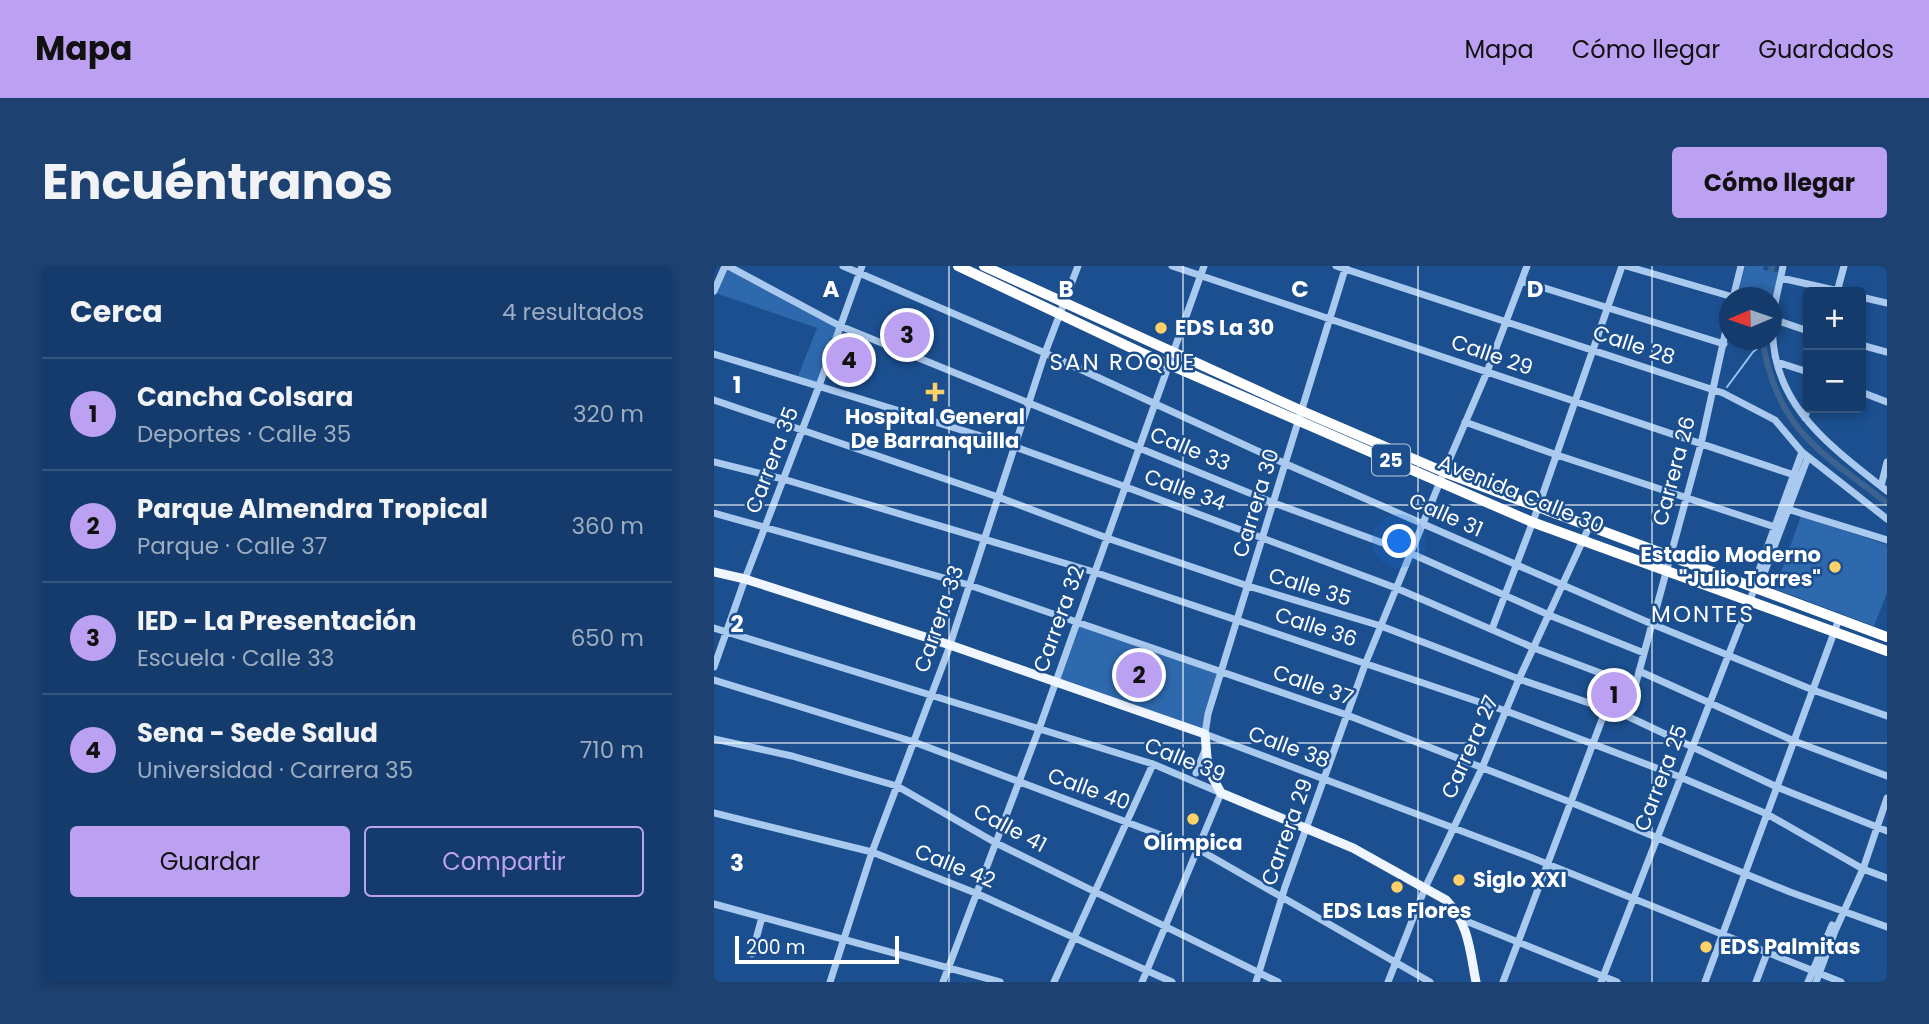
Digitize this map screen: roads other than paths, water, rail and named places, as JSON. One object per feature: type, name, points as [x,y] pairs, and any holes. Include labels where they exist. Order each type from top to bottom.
[{"type":"highway","name":"Avenida Calle 30","points":[[958,266],[1173,353],[1301,416]]},
{"type":"highway","name":"Avenida Calle 30","points":[[984,266],[1169,364],[1301,416],[1442,477],[1532,522],[1887,651]]},
{"type":"highway","name":"Avenida Calle 30","points":[[1442,477],[1538,508],[1886,635]]},
{"type":"main road","name":"Calle 38","points":[[714,572],[745,579],[950,645],[1205,734]]},
{"type":"main road","name":"Carrera 30","points":[[1205,734],[1205,750],[1211,778],[1221,793]]},
{"type":"main road","name":"Calle 39","points":[[1221,793],[1353,848],[1446,900],[1461,919]]},
{"type":"main road","points":[[1461,919],[1469,941],[1476,982]]},
{"type":"street","points":[[714,290],[727,266]]},
{"type":"street","name":"Calle 33","points":[[727,266],[840,326],[1274,503],[1410,553],[1504,596],[1644,653]]},
{"type":"street","name":"Calle 31","points":[[843,266],[860,270],[1286,464],[1651,624],[1812,690],[1887,716]]},
{"type":"street","name":"Carrera 33","points":[[830,982],[872,852],[950,645],[1045,353],[1078,266]]},
{"type":"street","name":"Calle 29","points":[[1172,266],[1797,476]]},
{"type":"street","name":"Carrera 32","points":[[943,982],[978,894],[1204,266]]},
{"type":"street","name":"Calle 28","points":[[1336,266],[1714,389],[1775,420],[1805,454],[1887,519]]},
{"type":"street","name":"Carrera 29","points":[[1256,982],[1282,896],[1366,662],[1487,372],[1527,266]]},
{"type":"street","points":[[1492,629],[1624,266],[1719,293]]},
{"type":"street","points":[[1736,287],[1741,266]]},
{"type":"street","points":[[1779,287],[1783,266]]},
{"type":"street","points":[[1840,287],[1843,266]]},
{"type":"street","name":"Carrera 30","points":[[1205,734],[1208,713],[1345,268]]},
{"type":"street","name":"Carrera 35","points":[[714,667],[860,270]]},
{"type":"street","points":[[1781,278],[1818,287]]},
{"type":"street","points":[[1522,281],[1719,342]]},
{"type":"street","points":[[1866,298],[1887,303]]},
{"type":"street","points":[[1782,322],[1803,329]]},
{"type":"street","points":[[1866,346],[1887,352]]},
{"type":"street","name":"Carrera 26","points":[[1627,716],[1701,443],[1723,350]]},
{"type":"street","points":[[1776,350],[1777,362],[1790,398],[1805,418],[1831,446],[1884,488]]},
{"type":"street","name":"Calle 34","points":[[714,354],[1014,447],[1126,486],[1396,588],[1534,648],[1635,686]]},
{"type":"street","points":[[1777,362],[1803,370]]},
{"type":"street","points":[[1866,394],[1887,402]]},
{"type":"street","name":"Calle 35","points":[[714,400],[1248,586],[1381,626],[1627,716],[1777,787],[1887,831]]},
{"type":"street","points":[[1805,418],[1806,413]]},
{"type":"street","points":[[1465,422],[1778,528]]},
{"type":"street","name":"Carrera 25","points":[[1602,979],[1805,454]]},
{"type":"street","name":"Calle 36","points":[[714,462],[783,479],[1094,572],[1506,710],[1680,777],[1767,814],[1863,869],[1887,878]]},
{"type":"street","points":[[1884,488],[1887,465]]},
{"type":"street","points":[[1785,509],[1887,540]]},
{"type":"street","name":"Calle 37","points":[[714,513],[970,586],[1347,715],[1887,927]]},
{"type":"street","name":"Carrera 27","points":[[1388,982],[1425,888],[1482,768],[1589,527]]},
{"type":"street","points":[[1705,982],[1839,619]]},
{"type":"street","name":"Calle 39","points":[[714,628],[1153,764],[1221,793]]},
{"type":"street","points":[[1639,671],[1794,741],[1887,776]]},
{"type":"street","name":"Calle 40","points":[[714,680],[914,742],[1198,849],[1430,982]]},
{"type":"street","points":[[1503,982],[1606,709]]},
{"type":"street","name":"Calle 38","points":[[1205,734],[1546,864],[1841,982]]},
{"type":"street","name":"Calle 41","points":[[714,739],[792,756],[897,786],[996,843],[1278,982]]},
{"type":"street","name":"Carrera 30","points":[[1196,773],[1205,750]]},
{"type":"street","points":[[1054,982],[1153,764]]},
{"type":"street","points":[[1142,982],[1221,793]]},
{"type":"street","points":[[1808,982],[1816,972],[1863,869],[1887,798]]},
{"type":"street","name":"Calle 42","points":[[714,813],[872,852],[978,894],[1172,982]]},
{"type":"street","points":[[714,904],[1000,982]]},
{"type":"street","points":[[752,954],[762,917]]},
{"type":"street","name":"Calle 39","points":[[1461,919],[1602,979],[1617,982]]},
{"type":"street","points":[[1756,982],[1767,953]]},
{"type":"street","points":[[1816,972],[1816,982]]},
{"type":"waterway","points":[[1771,270],[1772,266]]},
{"type":"waterway","points":[[1727,387],[1756,350]]},
{"type":"waterway","points":[[1764,350],[1770,374],[1792,420],[1823,454],[1887,503]]},
{"type":"place","name":"EDS La 30","points":[[1161,328]]},
{"type":"place","name":"IED - La Presentación","points":[[907,335]]},
{"type":"place","name":"Sena - Sede Salud","points":[[849,360]]},
{"type":"place","name":"Hospital General De Barranquilla","points":[[935,392]]},
{"type":"place","name":"Estadio Moderno \"Julio Torres\"","points":[[1835,567]]},
{"type":"place","name":"Parque Almendra Tropical","points":[[1139,675]]},
{"type":"place","name":"Cancha Colsara","points":[[1614,695]]},
{"type":"place","name":"Olímpica","points":[[1193,819]]},
{"type":"place","name":"Siglo XXI","points":[[1459,880]]},
{"type":"place","name":"EDS Las Flores","points":[[1397,887]]},
{"type":"place","name":"EDS Palmitas","points":[[1706,947]]},
{"type":"district","name":"SAN ROQUE","points":[[1123,362]]},
{"type":"district","name":"MONTES","points":[[1703,614]]}]
